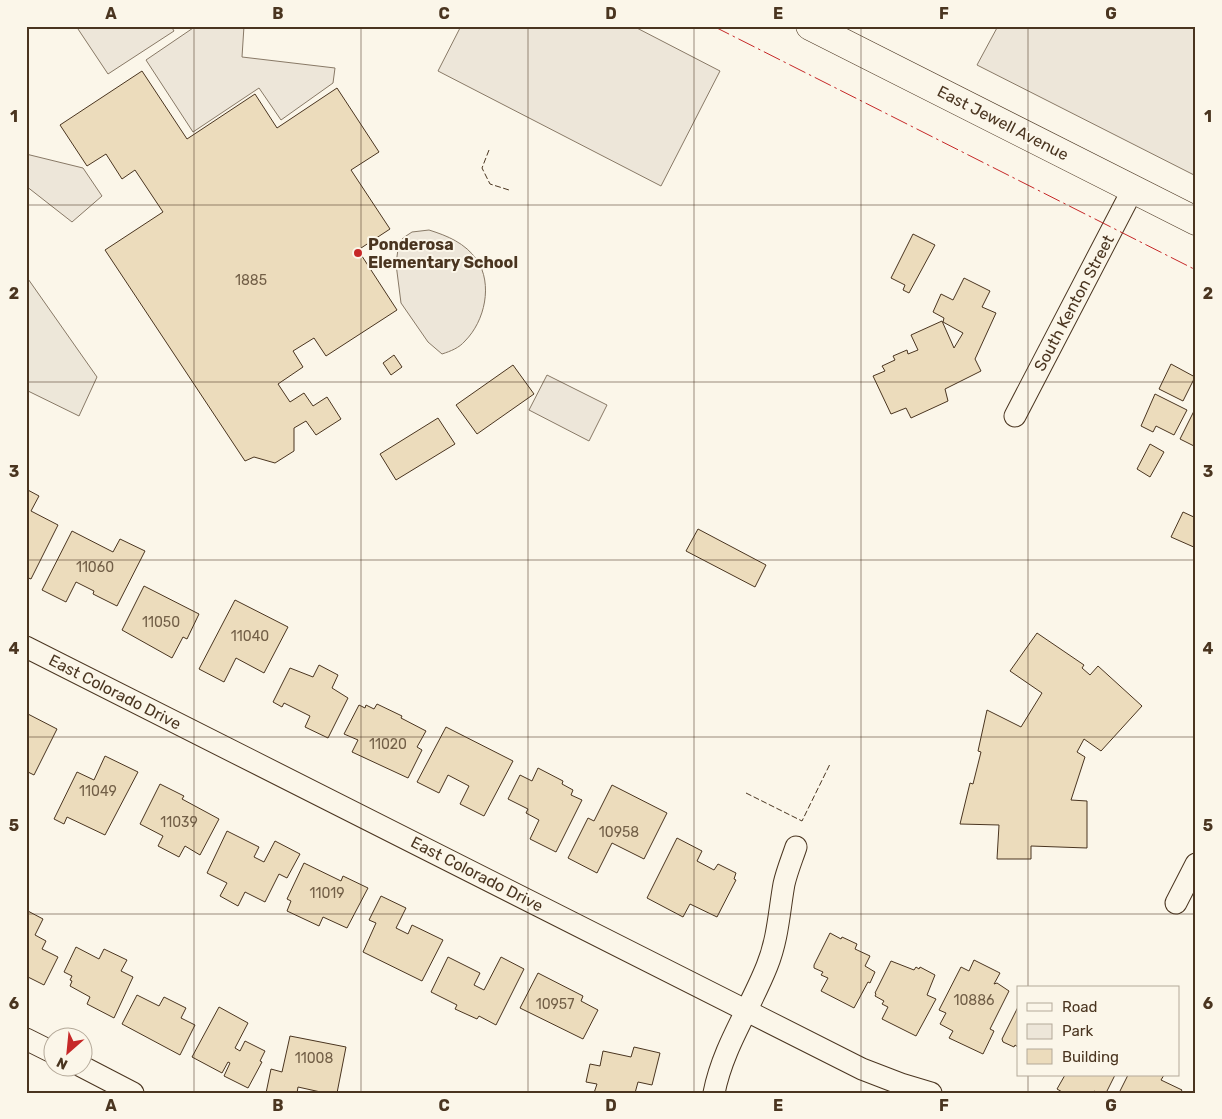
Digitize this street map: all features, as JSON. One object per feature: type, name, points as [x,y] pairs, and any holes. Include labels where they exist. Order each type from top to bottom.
[{"type":"street","name":"East Jewell Avenue","points":[[810,26],[1196,220]]},
{"type":"street","name":"South Kenton Street","points":[[1015,416],[1133,189]]},
{"type":"street","name":"East Colorado Drive","points":[[26,647],[862,1068],[901,1084],[931,1093]]},
{"type":"street","points":[[714,1093],[717,1076],[727,1048],[768,965],[776,938],[784,882],[796,847]]},
{"type":"street","points":[[1176,903],[1196,864]]},
{"type":"street","points":[[26,1039],[42,1047]]},
{"type":"street","points":[[90,1078],[133,1093]]},
{"type":"green space","points":[[76,26],[171,26],[174,31],[108,74]]},
{"type":"green space","points":[[196,26],[244,26],[242,57],[335,68],[333,83],[281,120],[259,88],[193,132],[146,60]]},
{"type":"green space","points":[[461,26],[633,26],[720,71],[661,186],[438,71]]},
{"type":"green space","points":[[998,26],[1196,26],[1196,176],[977,65]]},
{"type":"green space","points":[[26,154],[83,168],[102,196],[72,222],[26,186]]},
{"type":"green space","points":[[429,230],[449,238],[467,249],[477,260],[485,280],[486,291],[478,323],[463,343],[455,349],[442,354],[428,342],[401,303],[396,264],[398,249],[403,238],[412,232]]},
{"type":"green space","points":[[547,375],[607,405],[589,441],[529,410]]},
{"type":"shaded area","points":[[26,276],[97,377],[79,416],[26,390]]},
{"type":"building","points":[[142,71],[187,139],[255,94],[277,128],[337,88],[379,152],[351,170],[390,229],[358,250],[397,310],[326,356],[314,338],[293,351],[303,367],[278,384],[290,402],[304,393],[313,406],[327,397],[341,419],[316,435],[306,421],[294,428],[294,451],[275,463],[254,457],[245,461],[105,250],[163,212],[135,170],[122,179],[106,154],[87,166],[60,125]]},
{"type":"building","points":[[913,234],[935,245],[909,293],[903,290],[905,285],[891,278]]},
{"type":"building","points":[[964,278],[990,291],[982,307],[996,313],[975,359],[981,371],[945,389],[948,401],[911,418],[906,408],[891,414],[873,376],[885,371],[882,366],[895,360],[893,356],[907,350],[908,354],[918,350],[911,335],[942,321],[954,348],[963,333],[943,322],[944,318],[933,312],[941,294],[953,300]]},
{"type":"building","points":[[394,355],[402,367],[391,375],[383,363]]},
{"type":"building","points":[[1171,364],[1195,377],[1183,401],[1159,389]]},
{"type":"building","points":[[513,365],[534,394],[477,434],[456,405]]},
{"type":"building","points":[[1155,394],[1187,410],[1174,435],[1156,426],[1153,432],[1141,426]]},
{"type":"building","points":[[1194,411],[1196,412],[1196,447],[1180,439]]},
{"type":"building","points":[[438,418],[455,444],[396,480],[380,454]]},
{"type":"building","points":[[1150,444],[1164,452],[1150,477],[1137,469]]},
{"type":"building","points":[[26,489],[39,496],[31,511],[58,525],[31,579],[26,577]]},
{"type":"building","points":[[1183,512],[1196,518],[1196,548],[1171,537]]},
{"type":"building","points":[[698,529],[766,565],[755,587],[686,551]]},
{"type":"building","points":[[72,531],[113,552],[120,539],[145,551],[117,606],[93,594],[94,591],[76,582],[66,602],[42,590]]},
{"type":"building","points":[[144,586],[199,614],[187,639],[183,637],[172,658],[122,630]]},
{"type":"building","points":[[235,600],[288,627],[264,673],[236,658],[224,682],[199,669]]},
{"type":"building","points":[[1037,633],[1084,665],[1082,668],[1090,675],[1098,666],[1142,706],[1101,751],[1084,739],[1077,752],[1085,757],[1071,800],[1087,801],[1087,848],[1031,846],[1031,859],[997,859],[999,825],[960,824],[970,783],[973,784],[981,752],[978,751],[987,710],[1021,727],[1042,693],[1010,671]]},
{"type":"building","points":[[319,665],[338,675],[332,688],[348,698],[328,738],[305,727],[310,716],[284,703],[282,707],[273,702],[290,668],[313,677]]},
{"type":"building","points":[[377,704],[402,716],[401,718],[426,731],[417,747],[422,750],[408,778],[352,752],[358,740],[344,734],[359,705],[365,708],[366,705],[374,709]]},
{"type":"building","points":[[26,713],[57,729],[34,775],[26,771]]},
{"type":"building","points":[[446,727],[513,761],[484,816],[460,804],[469,786],[448,775],[439,793],[417,782]]},
{"type":"building","points":[[105,756],[138,772],[105,835],[67,817],[64,824],[54,819],[77,772],[94,780]]},
{"type":"building","points":[[538,768],[563,781],[562,784],[573,790],[571,795],[582,800],[556,852],[530,839],[539,820],[526,813],[528,809],[508,799],[520,775],[532,781]]},
{"type":"building","points":[[160,784],[184,796],[182,799],[219,819],[200,855],[185,846],[179,857],[158,846],[163,836],[140,824]]},
{"type":"building","points":[[612,785],[667,813],[644,859],[612,843],[597,873],[568,858],[588,818],[594,821]]},
{"type":"building","points":[[227,831],[259,847],[254,857],[264,862],[275,841],[300,854],[287,878],[279,874],[265,902],[245,892],[238,906],[220,896],[227,883],[207,873]]},
{"type":"building","points":[[677,838],[702,851],[697,861],[714,870],[718,864],[736,873],[734,879],[736,880],[717,917],[690,904],[683,917],[647,898]]},
{"type":"building","points":[[304,863],[341,881],[343,876],[368,888],[347,928],[323,917],[319,926],[287,911],[291,901],[287,899]]},
{"type":"building","points":[[381,896],[406,908],[396,928],[408,934],[412,925],[443,940],[422,981],[363,952],[376,923],[369,920]]},
{"type":"building","points":[[26,910],[43,919],[35,935],[46,941],[42,949],[58,957],[44,985],[26,976]]},
{"type":"building","points":[[830,933],[857,944],[855,949],[870,956],[865,966],[875,972],[854,1008],[821,991],[828,978],[821,975],[823,972],[814,968],[814,965]]},
{"type":"building","points":[[76,947],[99,959],[104,949],[127,960],[121,971],[133,977],[114,1018],[87,1004],[90,997],[70,986],[72,976],[64,972]]},
{"type":"building","points":[[448,957],[480,973],[474,985],[484,990],[501,957],[524,969],[496,1025],[479,1016],[477,1019],[455,1009],[457,1005],[431,992]]},
{"type":"building","points":[[974,960],[1000,973],[994,984],[997,983],[1009,991],[990,1029],[994,1031],[983,1054],[949,1038],[953,1031],[940,1024],[946,1013],[939,1010],[961,967],[969,971]]},
{"type":"building","points":[[891,961],[914,970],[916,967],[919,969],[920,967],[935,975],[927,995],[936,999],[916,1036],[882,1019],[888,1007],[882,1004],[884,1001],[875,996],[875,993]]},
{"type":"building","points":[[538,973],[583,996],[581,1001],[598,1010],[583,1039],[520,1008]]},
{"type":"building","points":[[137,995],[159,1006],[164,997],[186,1008],[181,1018],[195,1025],[180,1055],[122,1024]]},
{"type":"building","points":[[219,1007],[248,1023],[235,1048],[240,1051],[245,1041],[265,1051],[260,1061],[262,1062],[248,1088],[224,1076],[230,1063],[228,1062],[222,1073],[192,1057]]},
{"type":"building","points":[[1017,1009],[1017,1046],[1015,1045],[1014,1047],[1003,1042],[1002,1039]]},
{"type":"building","points":[[290,1036],[346,1047],[337,1093],[325,1093],[298,1087],[297,1093],[266,1093],[271,1069],[282,1072]]},
{"type":"building","points":[[634,1047],[660,1053],[652,1085],[638,1082],[635,1093],[594,1093],[597,1084],[586,1082],[590,1064],[600,1066],[603,1051],[631,1057]]},
{"type":"building","points":[[1064,1076],[1114,1076],[1106,1093],[1094,1091],[1093,1093],[1064,1093],[1057,1089]]},
{"type":"building","points":[[1128,1076],[1163,1076],[1161,1080],[1182,1090],[1180,1093],[1119,1093]]},
{"type":"fence","points":[[489,150],[482,168],[490,184],[509,190]]},
{"type":"fence","points":[[746,793],[802,821],[830,764]]},
{"type":"power","points":[[713,26],[1196,270]]},
{"type":"place","name":"Ponderosa Elementary School","points":[[358,253]]}]
